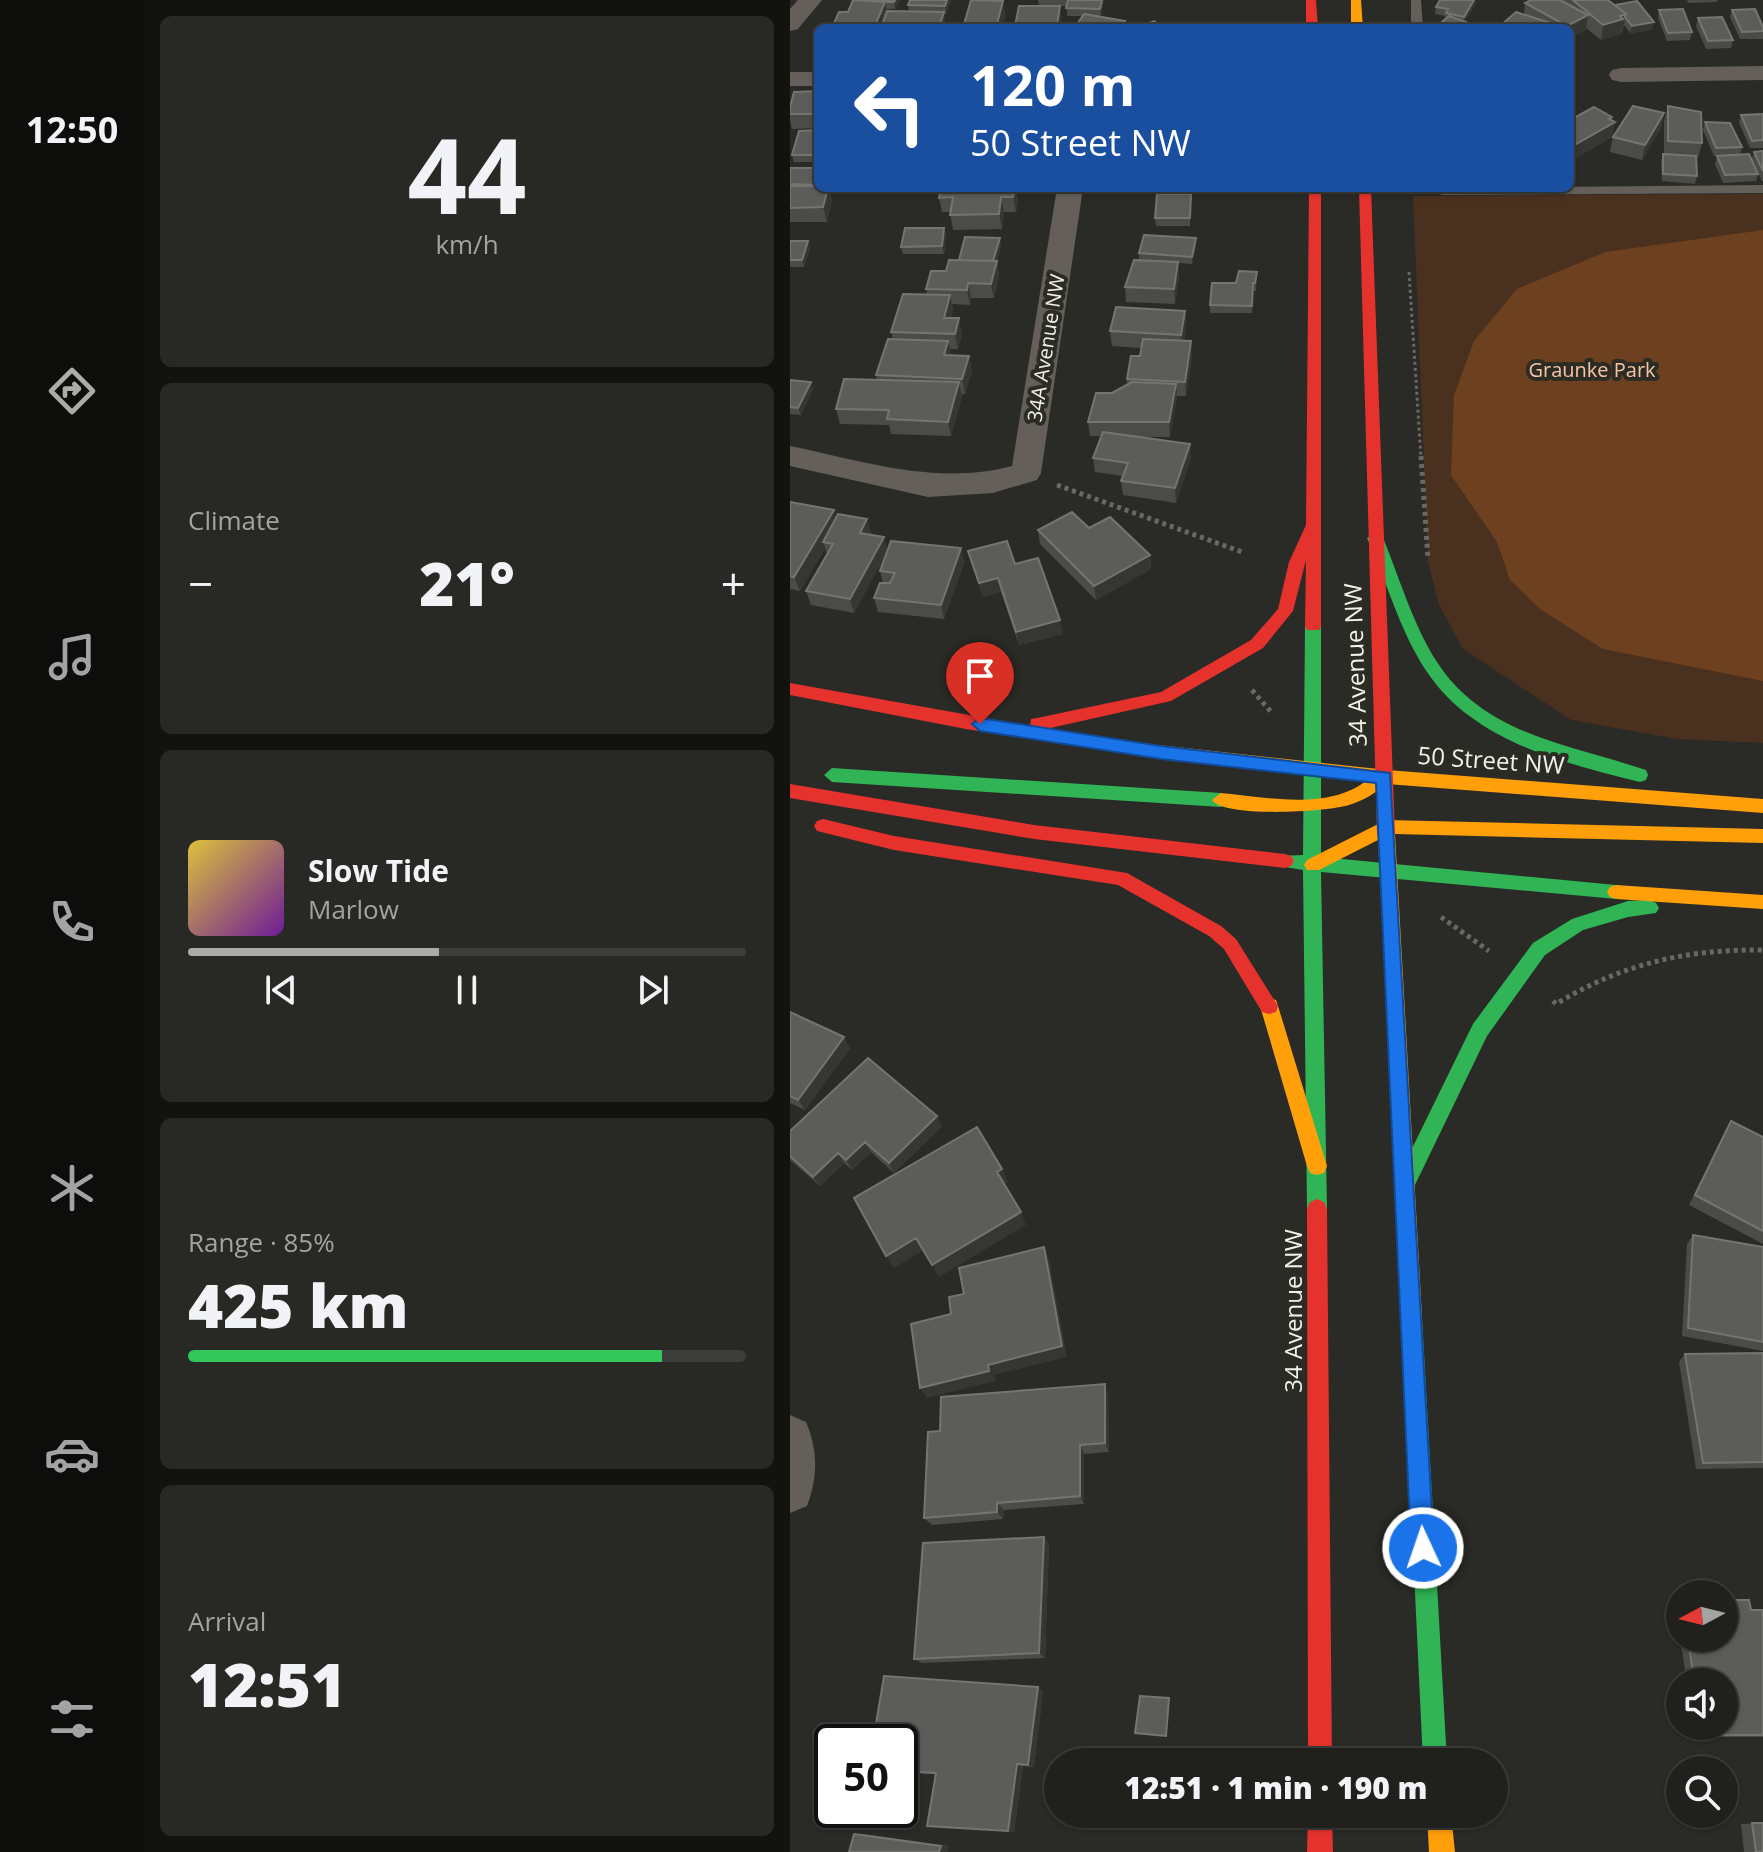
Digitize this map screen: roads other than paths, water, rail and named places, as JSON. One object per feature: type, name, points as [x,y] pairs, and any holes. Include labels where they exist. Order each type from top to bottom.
[{"type":"main road","points":[[1311,0],[1312,24]]},
{"type":"main road","points":[[1356,0],[1357,24]]},
{"type":"main road","name":"34 Avenue NW","points":[[1315,192],[1313,865],[1320,1748]]},
{"type":"main road","name":"34 Avenue NW","points":[[1365,192],[1386,827],[1434,1748]]},
{"type":"main road","points":[[1011,730],[1165,697],[1257,644],[1285,611],[1297,562],[1313,526]]},
{"type":"main road","points":[[1375,538],[1433,669],[1469,708],[1530,743],[1582,761],[1763,806]]},
{"type":"main road","name":"50 Street NW","points":[[790,689],[1011,730],[1161,752],[1384,777],[1763,806]]},
{"type":"main road","points":[[810,774],[1313,806],[1348,802],[1369,794],[1384,777]]},
{"type":"main road","points":[[790,791],[1081,841],[1389,873],[1755,902]]},
{"type":"main road","points":[[806,822],[894,843],[1121,878],[1215,931],[1230,944],[1273,1013],[1317,1166]]},
{"type":"main road","points":[[1313,865],[1386,827],[1763,836]]},
{"type":"main road","points":[[1406,1182],[1480,1030],[1539,949],[1578,924],[1628,909],[1755,902]]},
{"type":"main road","points":[[1320,1828],[1320,1852]]},
{"type":"main road","points":[[1440,1828],[1442,1852]]},
{"type":"street","points":[[790,24],[810,0]]},
{"type":"street","points":[[1621,75],[1763,73]]},
{"type":"street","points":[[790,79],[814,79]]},
{"type":"street","name":"34A Avenue NW","points":[[790,456],[928,486],[993,482],[1026,473],[1069,192]]},
{"type":"street","points":[[790,1438],[793,1460],[790,1489]]},
{"type":"lane","points":[[1416,0],[1417,24]]},
{"type":"lane","points":[[1574,190],[1763,189]]},
{"type":"park label","name":"Graunke Park","points":[[1592,370]]}]
